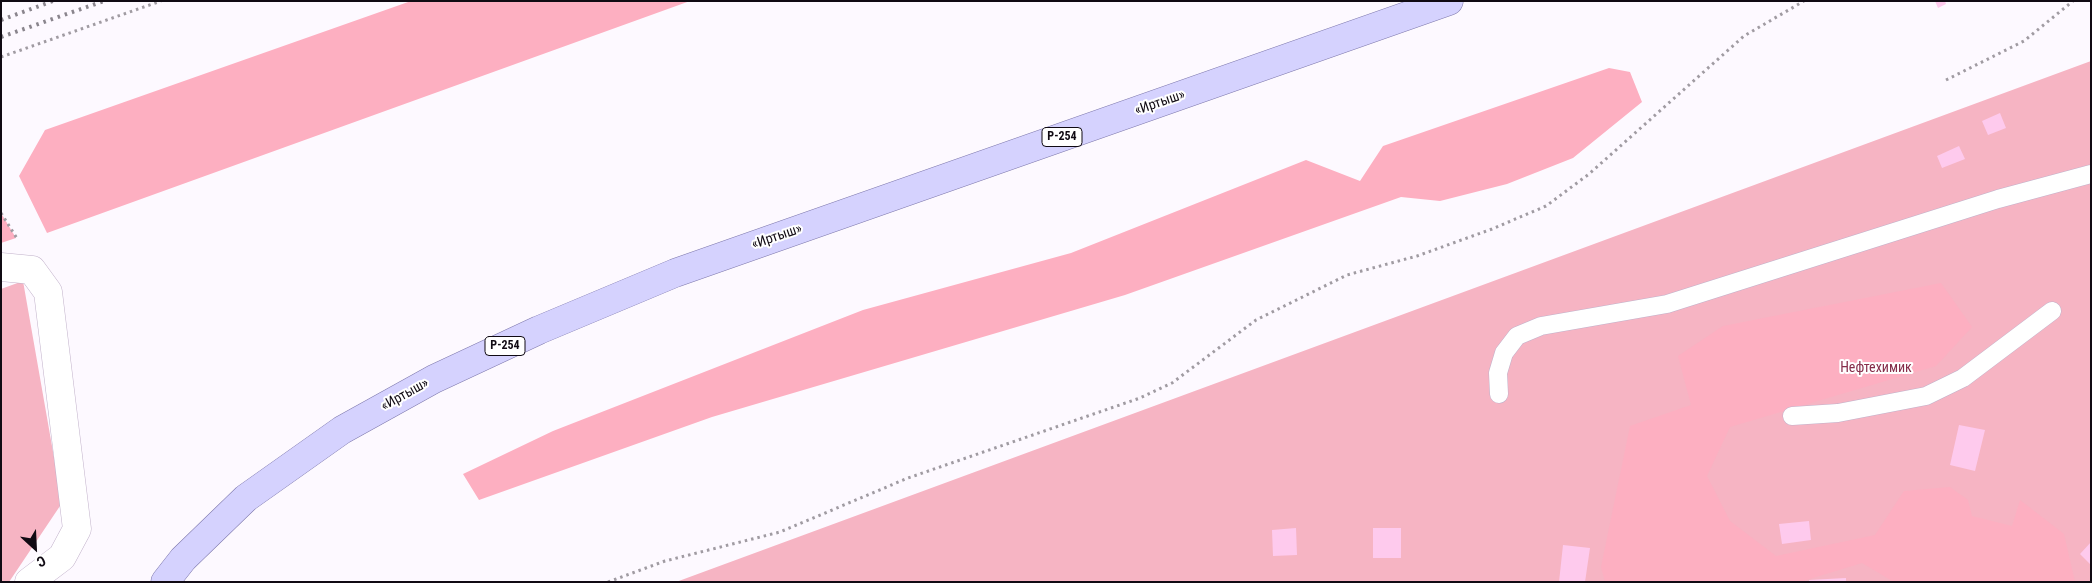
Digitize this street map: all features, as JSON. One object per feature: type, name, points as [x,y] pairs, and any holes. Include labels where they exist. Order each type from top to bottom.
[{"type":"main road","name":"«Иртыш»","points":[[165,582],[183,559],[246,498],[342,430],[434,379],[539,330],[674,273],[1449,1]]},
{"type":"street","points":[[1,267],[32,270],[48,292],[77,529],[62,557],[29,582]]},
{"type":"lane","points":[[1499,394],[1498,374],[1504,353],[1517,336],[1541,326],[1676,301],[1998,199],[2091,174]]},
{"type":"lane","points":[[1792,416],[1838,413],[1926,396],[1963,378],[2052,310]]},
{"type":"path","points":[[1,56],[161,1]]},
{"type":"path","points":[[608,582],[665,561],[780,532],[908,478],[1140,398],[1172,383],[1256,320],[1347,275],[1418,256],[1492,229],[1546,206],[1588,174],[1744,36],[1804,1]]},
{"type":"path","points":[[1946,80],[2024,42],[2073,1]]},
{"type":"green space","points":[[411,1],[690,1],[47,233],[19,176],[45,130]]},
{"type":"green space","name":"Нефтехимик","points":[[2091,61],[2091,582],[676,582]]},
{"type":"green space","points":[[1609,68],[1630,72],[1642,102],[1573,158],[1507,184],[1440,201],[1401,197],[1125,295],[712,417],[479,500],[463,474],[553,431],[863,310],[1071,253],[1306,160],[1360,181],[1383,146]]},
{"type":"green space","points":[[1,213],[16,238],[1,243]]},
{"type":"green space","points":[[23,281],[62,503],[9,582],[1,582],[1,289]]},
{"type":"green space","points":[[1941,283],[1972,327],[1936,366],[1730,427],[1707,476],[1730,521],[1776,556],[1875,535],[1904,491],[1950,487],[1968,500],[1972,516],[2012,526],[2020,500],[2064,534],[2075,582],[1894,582],[1862,563],[1800,582],[1605,582],[1601,567],[1630,426],[1691,405],[1678,356],[1723,326]]},
{"type":"building","points":[[1935,1],[1945,1],[1946,4],[1938,8]]},
{"type":"building","points":[[2000,113],[2006,128],[1988,135],[1982,121]]},
{"type":"building","points":[[1959,146],[1965,159],[1942,168],[1937,156]]},
{"type":"building","points":[[1959,425],[1985,430],[1975,471],[1950,465]]},
{"type":"building","points":[[1809,521],[1811,540],[1782,544],[1779,524]]},
{"type":"building","points":[[1296,528],[1297,555],[1273,556],[1272,530]]},
{"type":"building","points":[[1373,528],[1401,528],[1401,558],[1373,558]]},
{"type":"building","points":[[2091,542],[2091,565],[2080,554]]},
{"type":"building","points":[[1563,545],[1590,548],[1585,582],[1559,582]]},
{"type":"building","points":[[1846,578],[1846,582],[1809,582],[1809,580]]},
{"type":"railway","points":[[1,20],[53,1]]},
{"type":"railway","points":[[1,37],[104,1]]}]
